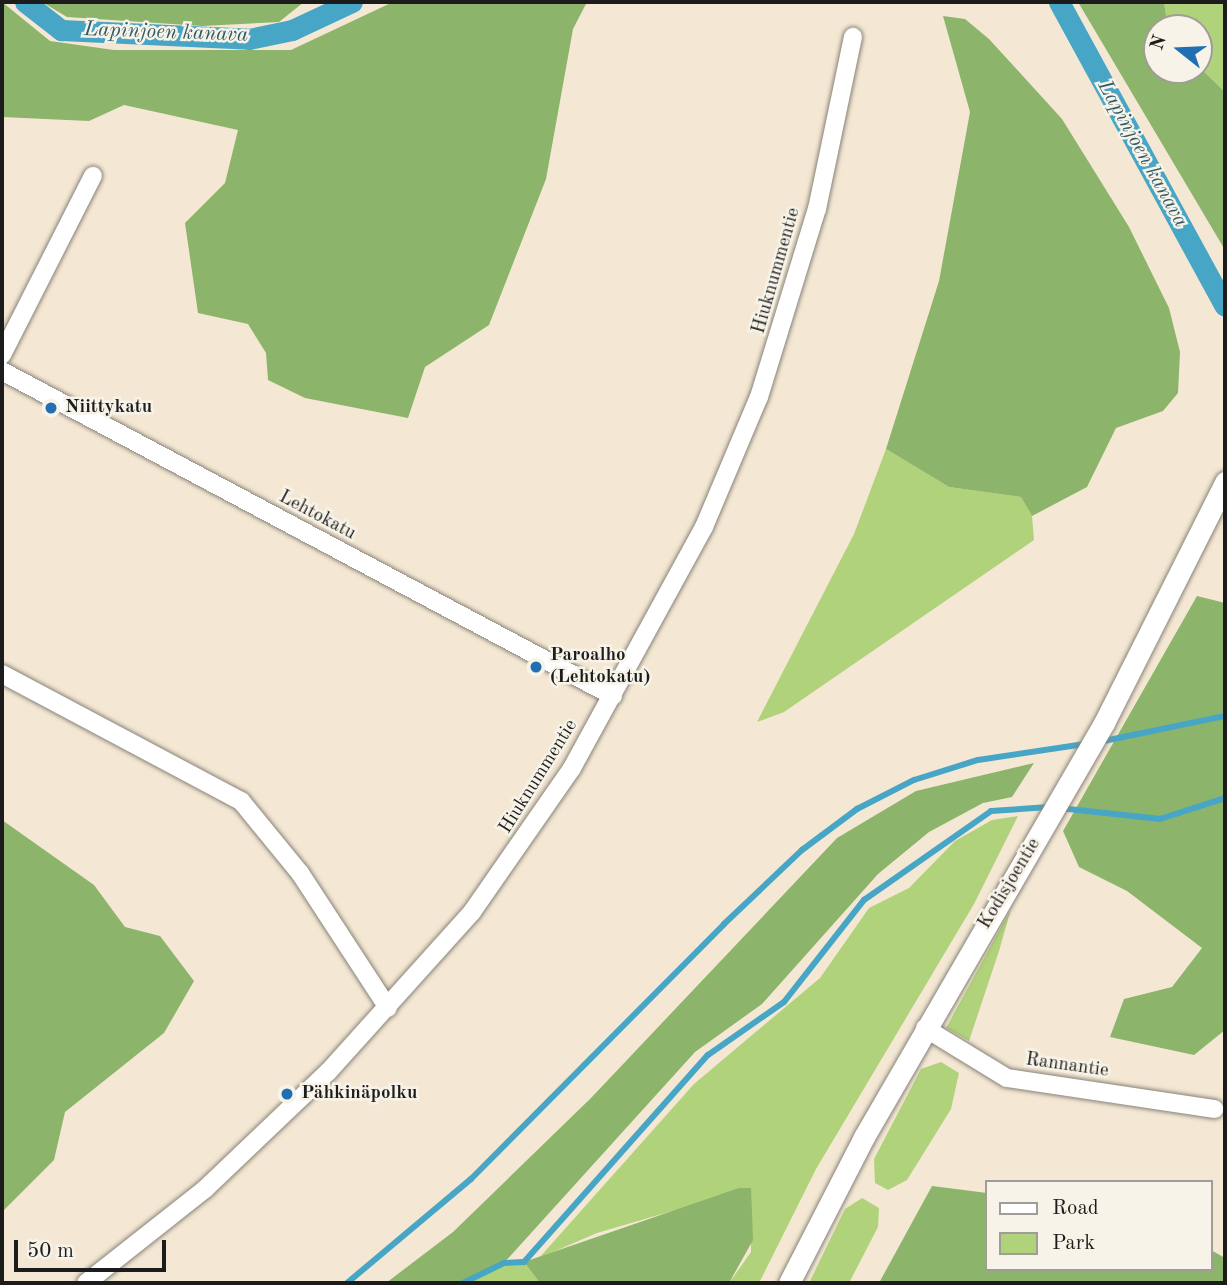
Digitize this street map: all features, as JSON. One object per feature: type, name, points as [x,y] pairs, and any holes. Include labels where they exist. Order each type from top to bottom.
[{"type":"street","name":"Hiuknummentie","points":[[86,1283],[215,1180],[388,1008],[523,846],[613,696],[704,527],[759,397],[817,209],[853,37]]},
{"type":"street","points":[[2,355],[93,176]]},
{"type":"street","name":"Lehtokatu","points":[[2,371],[613,696]]},
{"type":"street","name":"Kodisjoentie","points":[[789,1283],[925,1028],[1104,723],[1225,482]]},
{"type":"street","points":[[2,674],[240,800],[300,873],[388,1008]]},
{"type":"street","name":"Rannantie","points":[[925,1028],[1007,1078],[1215,1109]]},
{"type":"green space","points":[[2,2],[50,41],[114,50],[291,50],[393,2],[587,2],[573,29],[546,179],[489,325],[425,367],[408,418],[305,398],[268,380],[266,353],[248,324],[198,313],[185,223],[225,183],[238,130],[124,105],[89,121],[2,117]]},
{"type":"green space","points":[[42,2],[304,2],[279,22],[202,26],[67,17]]},
{"type":"green space","points":[[1078,2],[1164,2],[1166,14],[1143,14],[1143,84],[1213,84],[1213,80],[1225,92],[1225,250]]},
{"type":"green space","points":[[1164,2],[1225,2],[1225,92],[1213,80],[1213,14],[1166,14]]},
{"type":"green space","points":[[943,16],[965,19],[989,39],[1062,119],[1129,227],[1169,308],[1180,352],[1178,393],[1163,411],[1116,428],[1087,487],[1032,516],[1021,497],[949,487],[886,449],[939,281],[970,112]]},
{"type":"green space","points":[[886,449],[949,487],[1021,497],[1032,516],[1034,540],[784,712],[757,722],[854,534]]},
{"type":"green space","points":[[1197,596],[1225,603],[1225,1030],[1194,1055],[1110,1037],[1124,999],[1172,987],[1202,948],[1127,891],[1079,867],[1063,831]]},
{"type":"green space","points":[[1034,763],[1012,797],[983,803],[929,832],[878,874],[762,1004],[695,1052],[504,1263],[463,1283],[386,1283],[453,1232],[591,1098],[837,838],[916,791]]},
{"type":"green space","points":[[1018,816],[974,904],[816,1169],[759,1283],[729,1283],[751,1252],[751,1188],[597,1233],[539,1258],[694,1084],[820,978],[869,908],[909,888],[955,841],[992,820]]},
{"type":"green space","points":[[2,820],[94,885],[125,927],[160,936],[194,981],[164,1033],[65,1112],[54,1160],[2,1212]]},
{"type":"green space","points":[[1011,909],[999,951],[969,1041],[946,1028]]},
{"type":"green space","points":[[941,1062],[959,1073],[951,1109],[907,1180],[888,1190],[875,1183],[874,1159],[921,1069]]},
{"type":"green space","points":[[932,1186],[986,1193],[986,1271],[1213,1271],[1213,1251],[1225,1258],[1225,1283],[879,1283]]},
{"type":"green space","points":[[739,1188],[751,1188],[753,1240],[729,1283],[540,1283],[524,1262]]},
{"type":"green space","points":[[862,1198],[879,1208],[878,1227],[849,1283],[809,1283],[845,1209]]},
{"type":"green space","points":[[524,1262],[540,1283],[463,1283],[504,1263]]},
{"type":"waterway","name":"Lapinjoen kanava","points":[[25,2],[61,30],[249,39],[292,30],[352,2]]},
{"type":"waterway","name":"Lapinjoen kanava","points":[[1059,2],[1225,306]]},
{"type":"waterway","points":[[1099,742],[1225,716]]},
{"type":"waterway","points":[[347,1283],[471,1179],[724,924],[802,850],[857,809],[914,780],[978,760],[1085,744]]},
{"type":"waterway","points":[[1059,808],[1160,819],[1225,798]]},
{"type":"waterway","points":[[463,1283],[504,1263],[524,1262],[708,1055],[784,1002],[864,900],[991,811],[1049,807]]},
{"type":"place","name":"Niittykatu","points":[[51,408]]},
{"type":"place","name":"Paroalho (Lehtokatu)","points":[[536,667]]},
{"type":"place","name":"Pähkinäpolku","points":[[287,1094]]}]
